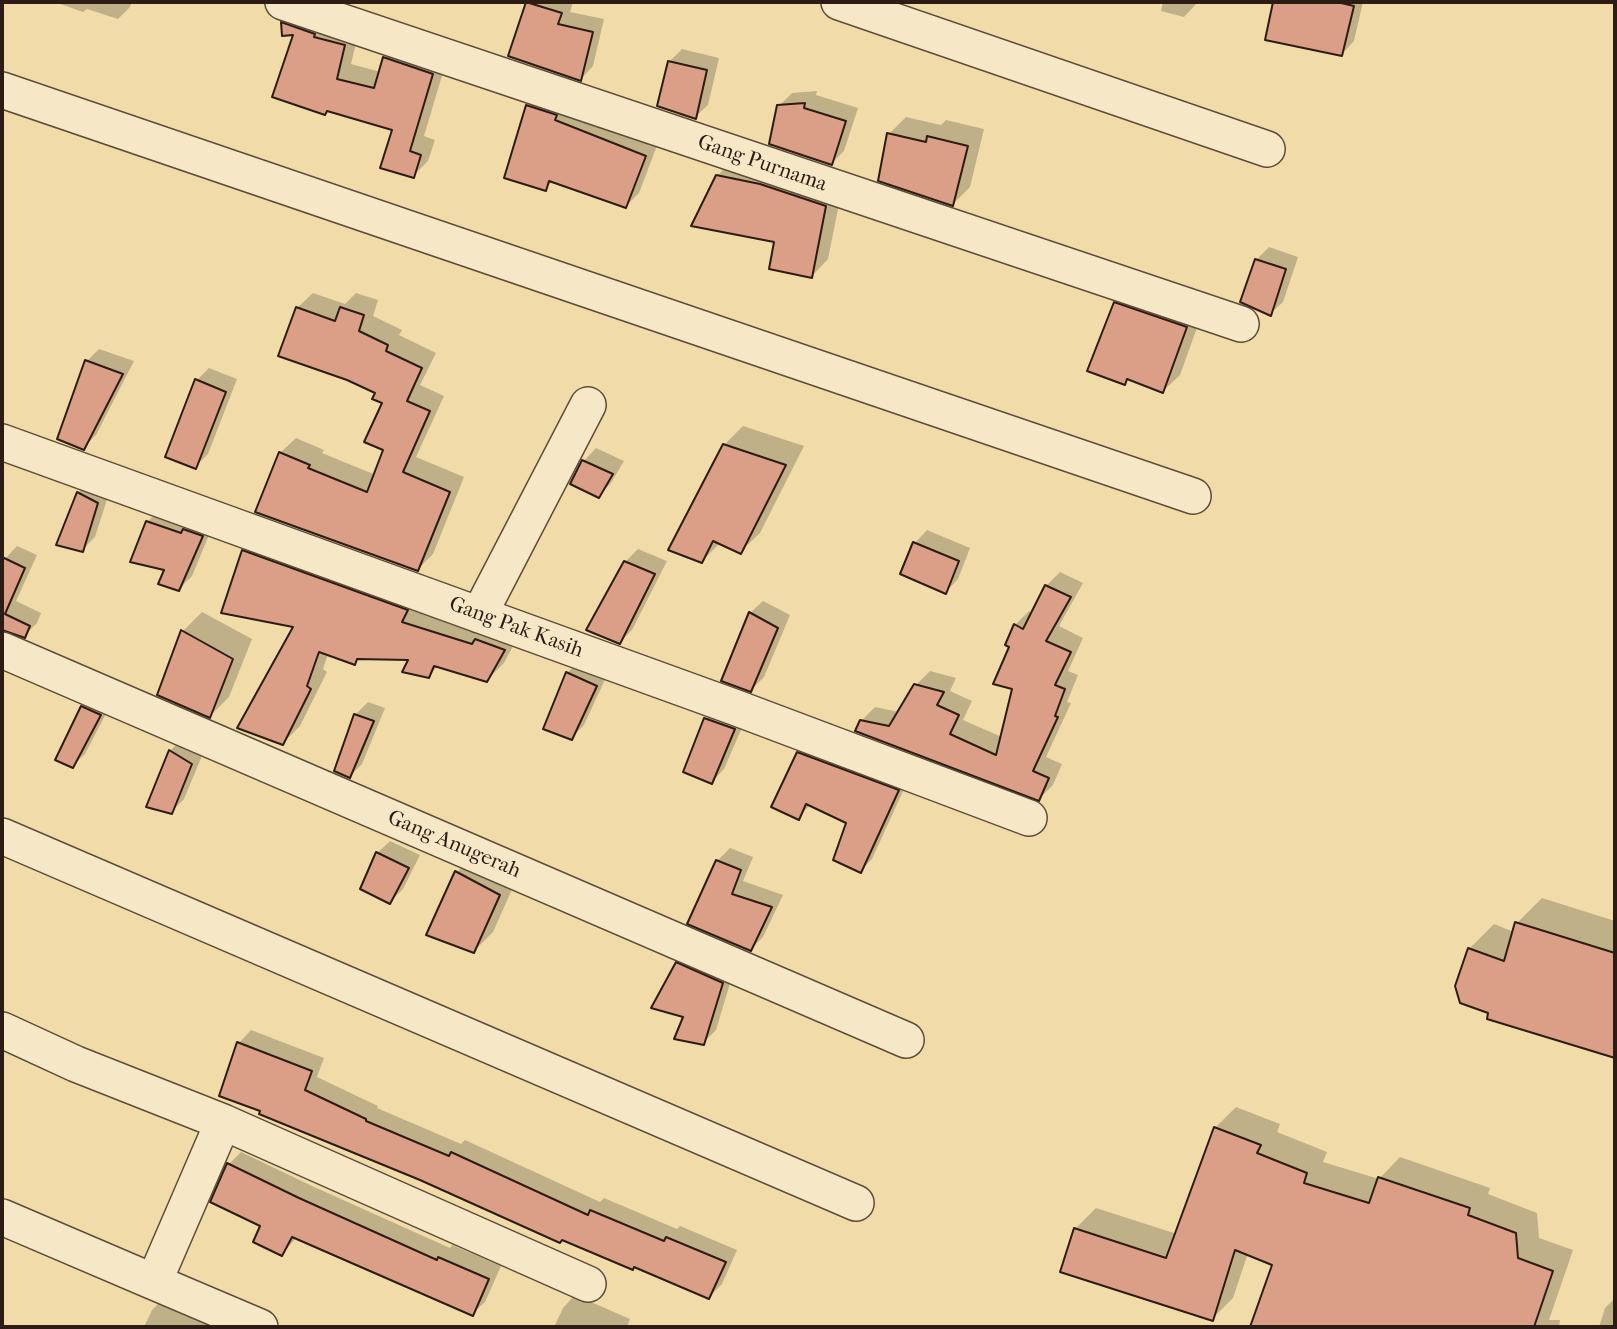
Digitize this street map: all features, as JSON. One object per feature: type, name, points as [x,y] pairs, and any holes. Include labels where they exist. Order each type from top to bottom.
[{"type":"street","name":"Gang Purnama","points":[[283,2],[1241,324]]},
{"type":"street","points":[[839,2],[1267,149]]},
{"type":"street","points":[[2,90],[1193,496]]},
{"type":"street","points":[[479,615],[588,405]]},
{"type":"street","name":"Gang Pak Kasih","points":[[2,442],[722,702],[1029,818]]},
{"type":"street","name":"Gang Anugerah","points":[[2,650],[906,1040]]},
{"type":"street","points":[[2,836],[856,1203]]},
{"type":"street","points":[[2,1030],[76,1064],[223,1122],[588,1284]]},
{"type":"street","points":[[154,1282],[223,1122]]},
{"type":"street","points":[[2,1216],[260,1327]]},
{"type":"building","points":[[526,2],[562,13],[558,24],[593,32],[581,81],[508,56]]},
{"type":"building","points":[[1273,2],[1337,2],[1354,6],[1342,56],[1265,40]]},
{"type":"building","points":[[281,22],[315,34],[314,37],[345,45],[337,79],[374,88],[383,57],[433,74],[410,151],[421,155],[414,178],[380,168],[392,130],[327,111],[325,115],[272,97],[293,35],[282,36]]},
{"type":"building","points":[[668,61],[707,70],[696,119],[657,106]]},
{"type":"building","points":[[805,103],[804,108],[846,121],[832,165],[769,144],[777,105]]},
{"type":"building","points":[[526,105],[557,115],[555,120],[646,156],[626,208],[549,181],[546,191],[504,178]]},
{"type":"building","points":[[887,133],[926,142],[927,136],[968,146],[953,206],[878,181]]},
{"type":"building","points":[[716,175],[760,184],[826,206],[812,278],[769,269],[774,242],[691,226]]},
{"type":"building","points":[[1255,259],[1286,269],[1271,316],[1240,302]]},
{"type":"building","points":[[1114,302],[1187,327],[1163,393],[1127,379],[1125,385],[1087,371]]},
{"type":"building","points":[[296,307],[335,321],[340,307],[364,315],[359,331],[388,345],[386,351],[422,368],[407,401],[430,411],[403,472],[450,492],[418,571],[255,512],[279,452],[310,465],[308,468],[367,492],[383,450],[364,442],[382,403],[372,399],[375,393],[347,380],[278,356]]},
{"type":"building","points":[[85,360],[123,374],[84,450],[57,439]]},
{"type":"building","points":[[195,379],[226,392],[196,469],[165,457]]},
{"type":"building","points":[[723,444],[786,465],[741,554],[713,541],[702,563],[668,550]]},
{"type":"building","points":[[582,460],[613,474],[599,498],[570,484]]},
{"type":"building","points":[[77,492],[98,503],[83,552],[56,545]]},
{"type":"building","points":[[146,521],[181,533],[183,529],[203,536],[179,591],[158,584],[164,570],[130,562]]},
{"type":"building","points":[[913,542],[959,561],[946,594],[900,574]]},
{"type":"building","points":[[242,550],[408,610],[402,622],[472,644],[475,639],[505,650],[487,682],[434,666],[429,678],[402,672],[408,660],[357,659],[355,665],[319,652],[307,686],[311,689],[283,745],[237,728],[293,627],[221,613]]},
{"type":"building","points":[[2,557],[25,568],[5,614],[30,626],[25,638],[2,630]]},
{"type":"building","points":[[624,561],[655,574],[620,644],[586,630]]},
{"type":"building","points":[[1045,585],[1071,597],[1046,641],[1071,652],[1055,685],[1065,689],[1055,716],[1058,717],[1033,771],[1049,778],[1039,801],[855,731],[860,720],[889,726],[914,684],[944,692],[937,705],[959,715],[950,734],[996,755],[1012,689],[993,684],[1009,647],[1005,645],[1014,624],[1023,629]]},
{"type":"building","points":[[749,612],[778,628],[751,692],[721,681]]},
{"type":"building","points":[[181,630],[233,659],[210,718],[157,695]]},
{"type":"building","points":[[566,672],[597,686],[572,740],[543,729]]},
{"type":"building","points":[[81,706],[101,715],[73,768],[55,760]]},
{"type":"building","points":[[354,714],[374,721],[350,778],[334,771]]},
{"type":"building","points":[[704,718],[735,729],[712,784],[683,772]]},
{"type":"building","points":[[169,750],[192,764],[172,814],[146,807]]},
{"type":"building","points":[[797,752],[899,790],[861,873],[833,860],[846,823],[806,804],[799,820],[771,807]]},
{"type":"building","points":[[376,852],[409,868],[390,904],[360,889]]},
{"type":"building","points":[[716,860],[741,870],[732,894],[772,907],[751,951],[687,924]]},
{"type":"building","points":[[455,871],[500,895],[474,953],[426,935]]},
{"type":"building","points":[[1515,922],[1615,953],[1615,1058],[1487,1019],[1488,1013],[1460,1003],[1455,986],[1468,948],[1504,961]]},
{"type":"building","points":[[676,962],[723,983],[704,1045],[674,1039],[683,1017],[651,1008]]},
{"type":"building","points":[[237,1042],[312,1071],[305,1090],[366,1121],[449,1156],[451,1152],[588,1215],[590,1210],[664,1241],[666,1237],[726,1262],[709,1299],[634,1267],[633,1270],[562,1240],[560,1243],[420,1180],[259,1114],[260,1111],[219,1096]]},
{"type":"building","points":[[1214,1127],[1261,1145],[1257,1153],[1307,1173],[1304,1183],[1369,1203],[1378,1177],[1470,1208],[1468,1215],[1516,1233],[1518,1258],[1553,1271],[1534,1327],[1250,1327],[1272,1265],[1235,1250],[1213,1321],[1060,1272],[1074,1228],[1166,1258]]},
{"type":"building","points":[[227,1163],[437,1260],[438,1257],[489,1279],[473,1316],[292,1237],[282,1256],[253,1242],[260,1226],[210,1202]]}]
